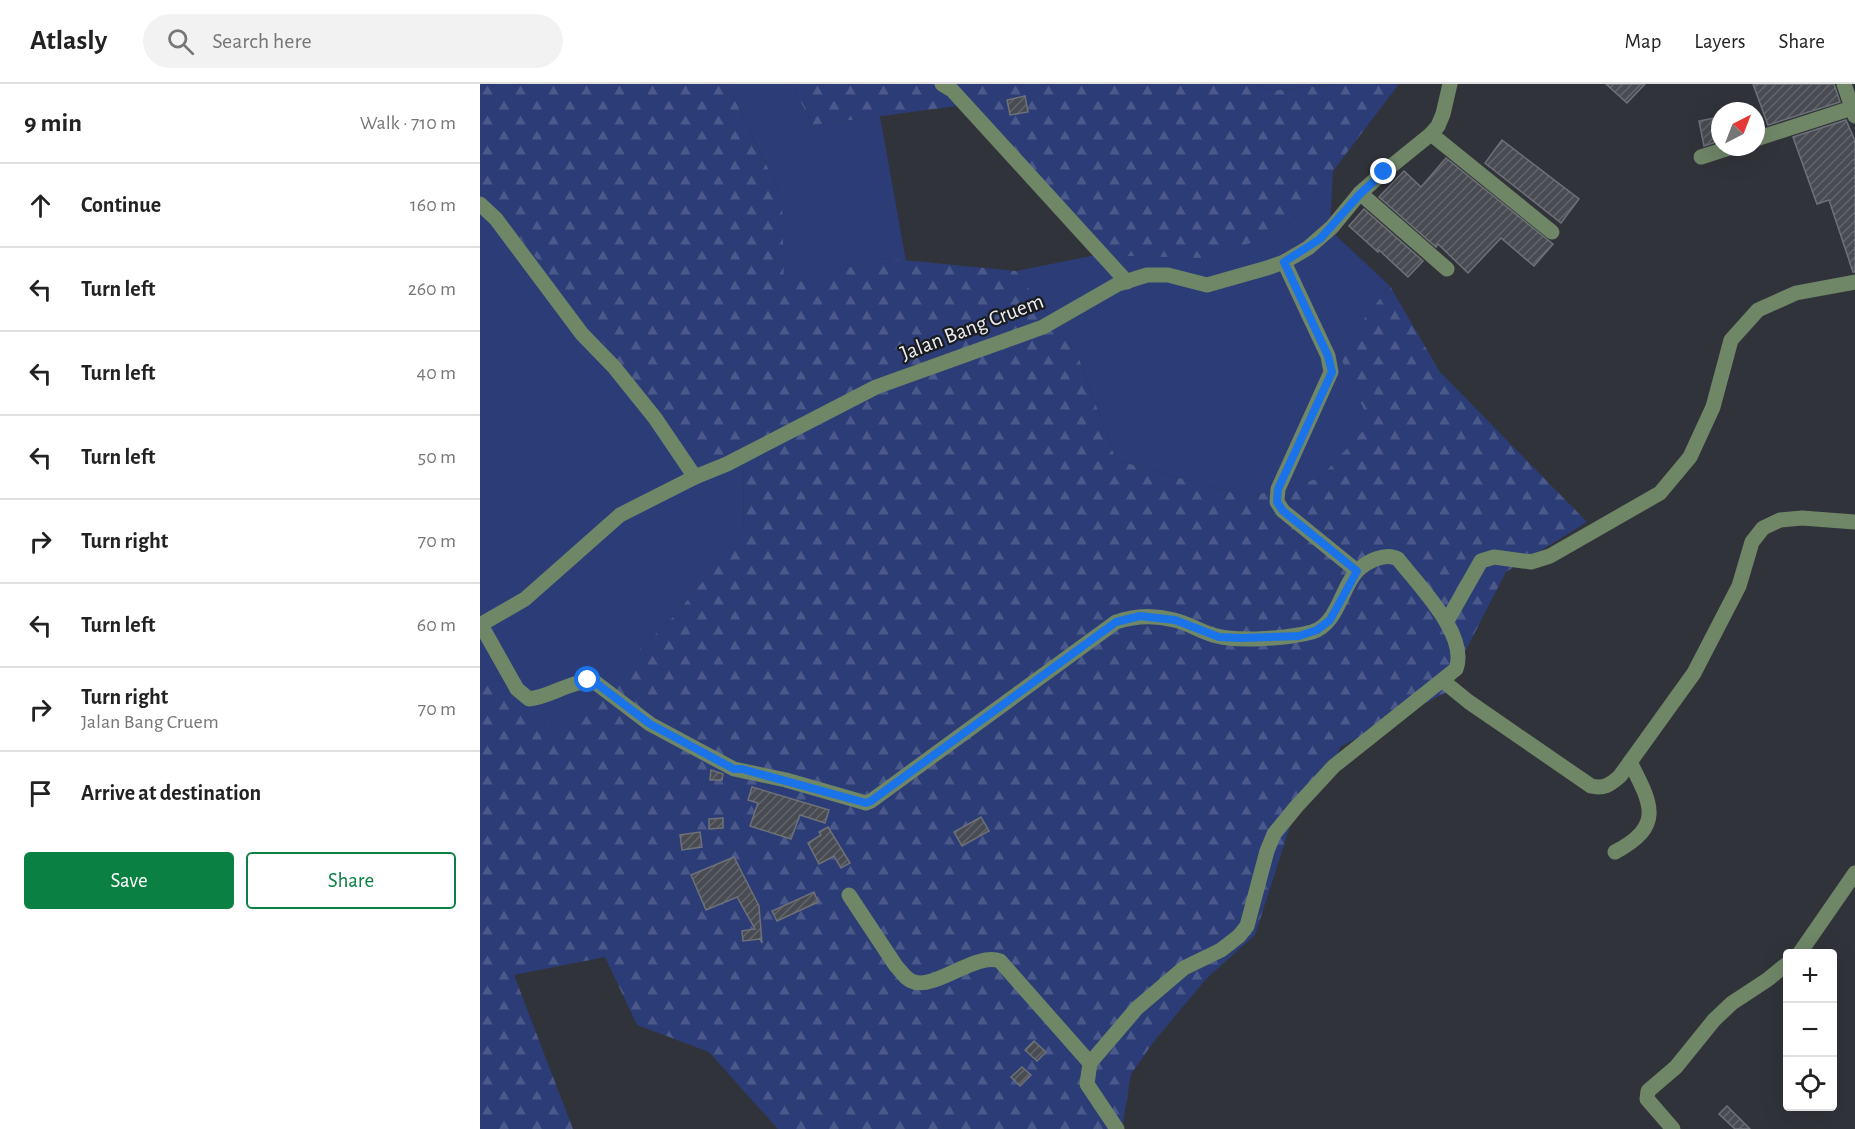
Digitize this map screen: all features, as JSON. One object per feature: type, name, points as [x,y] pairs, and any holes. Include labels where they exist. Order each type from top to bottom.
[{"type":"street","points":[[942,84],[952,90],[1127,282]]},
{"type":"street","name":"Jalan Bang Cruem","points":[[480,625],[525,599],[620,515],[695,477],[727,464],[876,387],[1043,327],[1118,284],[1147,275],[1168,275],[1207,285],[1284,262],[1320,239],[1360,194],[1431,135],[1443,114],[1450,84]]},
{"type":"street","points":[[1765,136],[1854,111],[1844,84]]},
{"type":"street","points":[[1431,135],[1552,232]]},
{"type":"street","points":[[1701,157],[1711,154]]},
{"type":"street","points":[[1360,194],[1447,269]]},
{"type":"street","points":[[480,204],[496,219],[582,334],[614,367],[655,418],[695,477]]},
{"type":"street","points":[[1284,262],[1330,362],[1331,375],[1286,468],[1278,489],[1277,502],[1283,511],[1357,571]]},
{"type":"street","points":[[1447,621],[1481,561],[1494,557],[1531,562],[1550,556],[1660,493],[1690,457],[1713,407],[1731,340],[1758,310],[1796,293],[1855,282]]},
{"type":"street","points":[[1443,681],[1469,702],[1591,786],[1601,788],[1620,776],[1694,673],[1740,586],[1752,542],[1762,528],[1780,520],[1802,518],[1855,522]]},
{"type":"street","points":[[480,625],[517,689],[530,699],[588,680],[596,683],[650,724],[734,769],[786,780],[866,803],[1116,622],[1140,616],[1175,620],[1219,637],[1299,636],[1317,630],[1330,620],[1357,571],[1381,557],[1398,559],[1447,621],[1455,640],[1459,661],[1456,669],[1334,766],[1274,834],[1267,851],[1247,926],[1239,936],[1221,950],[1184,968],[1152,994],[1137,1008],[1090,1063],[1087,1084],[1117,1129]]},
{"type":"street","points":[[1615,852],[1634,842],[1644,830],[1650,813],[1642,787],[1630,762]]},
{"type":"street","points":[[1802,949],[1855,873]]},
{"type":"street","points":[[849,895],[905,976],[914,982],[927,981],[978,962],[993,958],[1000,961],[1090,1063]]},
{"type":"street","points":[[1673,1129],[1647,1099],[1648,1091],[1658,1080],[1676,1067],[1714,1020],[1783,967]]},
{"type":"green space","points":[[480,84],[727,84],[782,197],[784,286],[883,258],[1016,271],[1078,356],[1116,460],[1248,497],[1320,478],[1370,423],[1338,352],[1390,286],[1440,372],[1587,522],[1506,572],[1456,669],[1447,692],[1340,747],[1334,766],[1293,817],[1255,935],[1206,979],[1155,1040],[1131,1074],[1122,1129],[778,1129],[709,1052],[637,1025],[605,957],[514,975],[573,1129],[480,1129],[480,663],[556,730],[677,613],[744,531],[743,463],[689,450],[509,224],[480,200]]},
{"type":"green space","points":[[727,84],[791,84],[813,125],[880,116],[906,261],[883,258],[783,287],[782,197]]},
{"type":"green space","points":[[791,84],[1258,84],[1270,91],[1340,84],[1399,84],[1333,171],[1280,234],[1201,258],[1096,255],[957,106],[813,125]]},
{"type":"green space","points":[[1258,84],[1340,84],[1270,91]]},
{"type":"green space","points":[[1333,171],[1330,230],[1390,286],[1338,352],[1371,423],[1320,478],[1248,497],[1116,460],[1078,356],[1016,271],[1096,255],[1280,234]]},
{"type":"green space","points":[[480,200],[509,224],[743,463],[744,532],[677,613],[556,731],[480,663]]},
{"type":"building","points":[[1606,84],[1645,84],[1627,103]]},
{"type":"building","points":[[1753,84],[1834,84],[1840,102],[1768,125],[1765,117],[1765,102],[1760,102]]},
{"type":"building","points":[[1025,96],[1028,112],[1010,115],[1007,100]]},
{"type":"building","points":[[1711,119],[1711,144],[1704,146],[1699,121]]},
{"type":"building","points":[[1846,120],[1855,141],[1855,272],[1853,272],[1829,200],[1817,204],[1793,137]]},
{"type":"building","points":[[1502,140],[1579,199],[1561,223],[1485,163]]},
{"type":"building","points":[[1446,158],[1553,244],[1534,266],[1501,238],[1468,273],[1438,244],[1436,247],[1379,197],[1404,171],[1421,187]]},
{"type":"building","points":[[1364,209],[1423,261],[1408,277],[1349,226]]},
{"type":"building","points":[[711,770],[723,774],[722,780],[710,780]]},
{"type":"building","points":[[752,787],[829,810],[825,823],[800,815],[791,839],[750,826],[758,803],[748,800]]},
{"type":"building","points":[[981,817],[989,831],[962,846],[954,832]]},
{"type":"building","points":[[723,818],[723,828],[709,829],[709,819]]},
{"type":"building","points":[[828,827],[850,863],[841,868],[834,856],[819,864],[808,843],[821,835],[819,832]]},
{"type":"building","points":[[700,832],[702,847],[682,850],[680,835]]},
{"type":"building","points":[[734,857],[759,906],[762,943],[760,939],[743,941],[742,931],[755,929],[737,897],[706,910],[691,875]]},
{"type":"building","points":[[814,892],[818,902],[777,921],[772,911]]},
{"type":"building","points":[[1034,1041],[1046,1052],[1037,1061],[1025,1050]]},
{"type":"building","points":[[1022,1067],[1031,1075],[1020,1086],[1011,1077]]},
{"type":"building","points":[[1727,1106],[1750,1129],[1735,1129],[1719,1114]]},
{"type":"route","points":[[588,680],[596,683],[650,724],[734,769],[786,780],[866,803],[993,713],[1105,628],[1129,617],[1175,620],[1219,637],[1299,636],[1317,630],[1330,620],[1357,571],[1283,511],[1277,502],[1278,489],[1286,468],[1332,372],[1328,356],[1284,262],[1320,239],[1360,194],[1384,172]]}]
